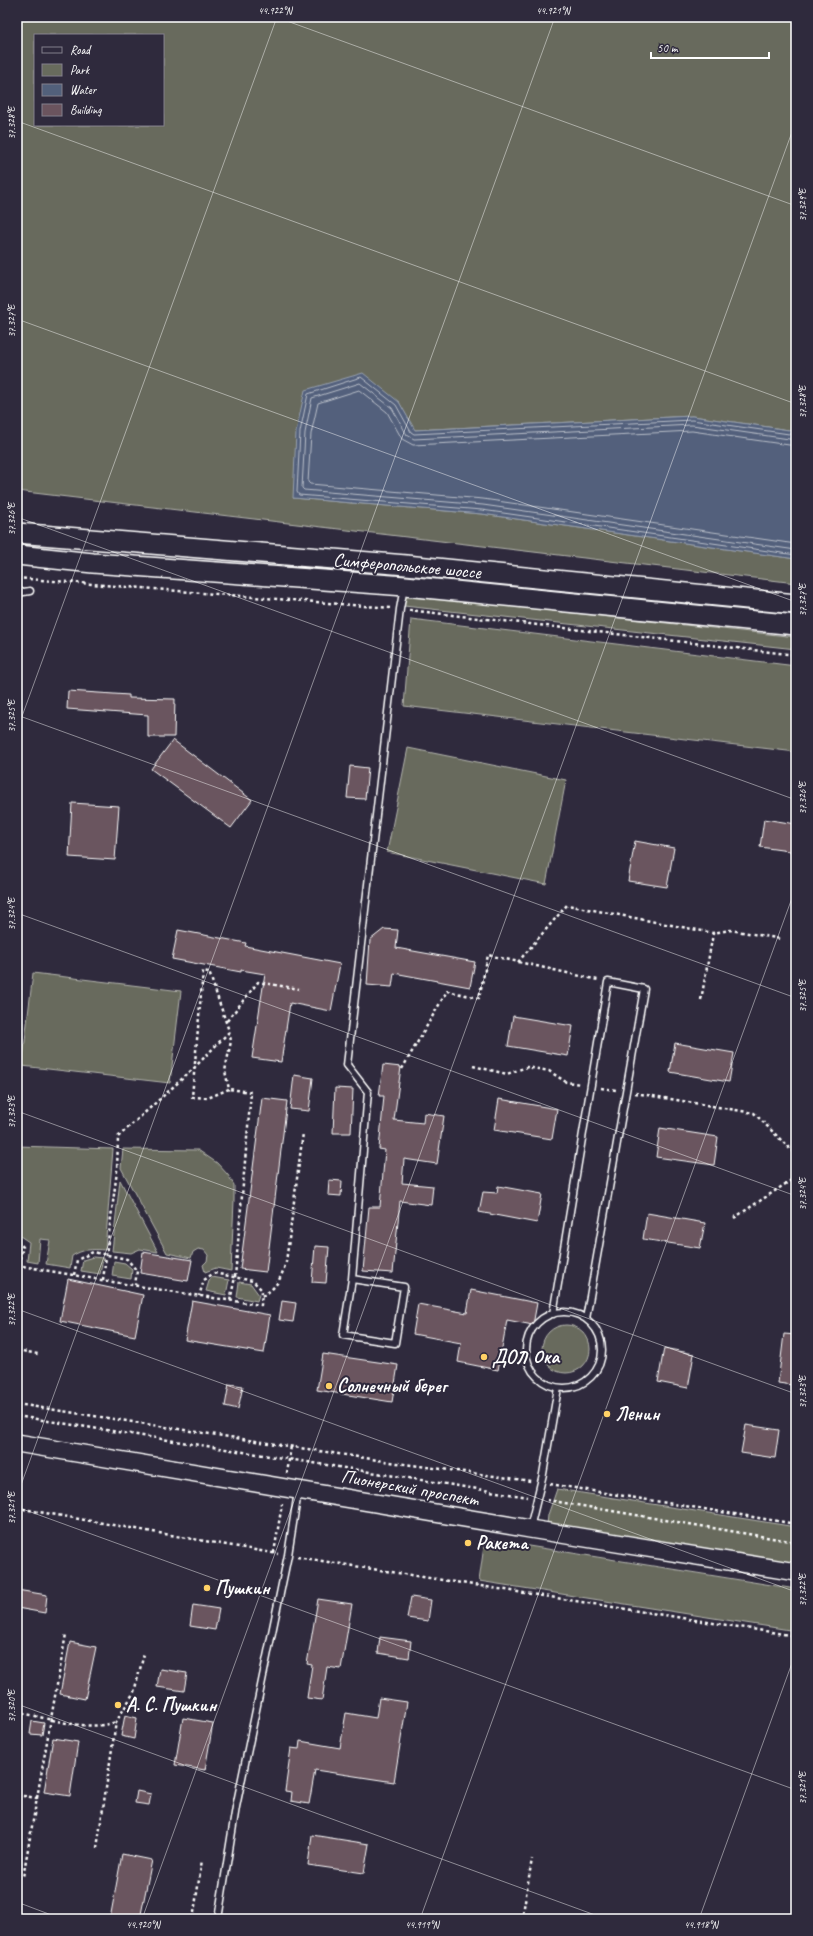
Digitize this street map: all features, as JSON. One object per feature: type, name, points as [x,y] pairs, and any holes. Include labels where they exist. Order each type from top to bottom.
[{"type":"main road","name":"Симферопольское шоссе","points":[[17,534],[406,565],[796,604]]},
{"type":"main road","name":"Симферопольское шоссе","points":[[17,555],[93,563],[405,586],[796,625]]},
{"type":"street","name":"Пионерский проспект","points":[[17,1443],[796,1572]]},
{"type":"lane","points":[[352,1279],[404,1287],[395,1343],[343,1335],[352,1279],[368,1092],[347,1065],[400,609],[405,586]]},
{"type":"lane","points":[[17,593],[30,591]]},
{"type":"lane","points":[[553,1314],[608,982],[644,989],[586,1319]]},
{"type":"lane","points":[[562,1312],[580,1315],[593,1324],[600,1336],[602,1344],[600,1364],[590,1378],[575,1387],[558,1388],[548,1385],[538,1377],[531,1368],[527,1355],[527,1343],[532,1330],[541,1320],[553,1314],[562,1312]]},
{"type":"lane","points":[[530,1529],[538,1499],[558,1388]]},
{"type":"lane","points":[[218,1919],[236,1808],[288,1555],[298,1490]]},
{"type":"path","points":[[518,962],[567,905],[713,934],[731,930],[781,939]]},
{"type":"path","points":[[701,1000],[713,934]]},
{"type":"path","points":[[402,1069],[447,991],[479,998],[488,955],[608,982]]},
{"type":"path","points":[[229,1089],[225,1071],[231,1041],[230,1031],[209,972],[203,971],[192,1096],[208,1098],[229,1089],[251,1092],[235,1277],[230,1301]]},
{"type":"path","points":[[227,1021],[258,982],[299,989]]},
{"type":"path","points":[[103,1280],[108,1255],[117,1171],[118,1137],[194,1068],[230,1031]]},
{"type":"path","points":[[472,1066],[506,1074],[527,1067],[549,1071],[566,1082],[754,1113],[796,1155]]},
{"type":"path","points":[[262,1296],[272,1291],[281,1280],[286,1262],[303,1133]]},
{"type":"path","points":[[734,1218],[796,1176]]},
{"type":"path","points":[[17,1241],[23,1247],[18,1265],[74,1276],[230,1301],[261,1305],[262,1290],[253,1281],[214,1274],[204,1280],[199,1296]]},
{"type":"path","points":[[74,1276],[77,1260],[93,1252],[126,1259],[137,1271],[135,1285]]},
{"type":"path","points":[[17,1350],[38,1354]]},
{"type":"path","points":[[17,1404],[397,1463],[541,1483],[796,1524]]},
{"type":"path","points":[[17,1416],[538,1499],[796,1542]]},
{"type":"path","points":[[17,1508],[288,1555],[796,1636]]},
{"type":"path","points":[[23,1877],[66,1634]]},
{"type":"path","points":[[97,1848],[116,1722],[134,1692],[144,1654]]},
{"type":"path","points":[[17,1712],[80,1725],[102,1726],[116,1722]]},
{"type":"path","points":[[17,1795],[37,1798]]},
{"type":"path","points":[[522,1919],[532,1859]]},
{"type":"path","points":[[193,1919],[202,1860]]},
{"type":"green space","points":[[17,17],[796,17],[796,431],[692,416],[414,430],[399,402],[293,498],[482,514],[796,559],[796,583],[17,491]]},
{"type":"green space","points":[[406,595],[796,637],[796,649],[404,606]]},
{"type":"green space","points":[[411,619],[796,666],[796,752],[404,706]]},
{"type":"green space","points":[[408,748],[566,780],[546,884],[387,852]]},
{"type":"green space","points":[[33,973],[181,991],[170,1083],[22,1066]]},
{"type":"green space","points":[[17,1146],[113,1149],[105,1250],[88,1250],[72,1256],[70,1268],[46,1264],[50,1240],[40,1239],[38,1263],[27,1261],[29,1242],[17,1234]]},
{"type":"green space","points":[[123,1149],[198,1150],[217,1163],[228,1175],[234,1185],[231,1271],[216,1268],[205,1272],[203,1265],[207,1261],[208,1255],[204,1250],[198,1249],[193,1252],[191,1258],[167,1253],[121,1168]]},
{"type":"green space","points":[[120,1180],[158,1252],[140,1249],[131,1253],[112,1251]]},
{"type":"green space","points":[[93,1257],[103,1258],[100,1274],[81,1271],[83,1260]]},
{"type":"green space","points":[[114,1261],[125,1263],[132,1269],[131,1279],[112,1276]]},
{"type":"green space","points":[[212,1277],[229,1280],[226,1295],[206,1291]]},
{"type":"green space","points":[[239,1282],[251,1284],[259,1295],[257,1301],[237,1297]]},
{"type":"green space","points":[[561,1325],[571,1325],[583,1332],[590,1344],[590,1354],[583,1366],[571,1373],[561,1373],[553,1369],[546,1362],[542,1354],[542,1344],[546,1336],[553,1329]]},
{"type":"green space","points":[[557,1489],[796,1527],[796,1569],[547,1525],[548,1515]]},
{"type":"green space","points":[[485,1539],[796,1589],[796,1631],[479,1581]]},
{"type":"water","points":[[363,373],[399,402],[415,430],[692,416],[796,431],[796,559],[482,514],[293,498],[296,432],[305,390]]},
{"type":"building","points":[[68,691],[129,695],[129,698],[175,699],[174,737],[148,737],[148,715],[67,709]]},
{"type":"building","points":[[173,740],[252,800],[231,828],[151,769]]},
{"type":"building","points":[[350,766],[368,768],[365,799],[347,798]]},
{"type":"building","points":[[72,803],[119,806],[115,860],[69,857]]},
{"type":"building","points":[[764,819],[796,824],[796,852],[760,847]]},
{"type":"building","points":[[635,841],[674,848],[667,887],[628,881]]},
{"type":"building","points":[[384,929],[398,930],[396,948],[475,962],[470,987],[394,973],[392,987],[367,985],[370,940]]},
{"type":"building","points":[[178,930],[246,943],[245,946],[340,964],[331,1011],[290,1003],[281,1062],[252,1058],[265,974],[241,970],[241,972],[172,959]]},
{"type":"building","points":[[513,1016],[573,1026],[568,1056],[508,1046]]},
{"type":"building","points":[[675,1043],[734,1053],[729,1082],[670,1072]]},
{"type":"building","points":[[383,1065],[401,1067],[394,1120],[423,1123],[424,1113],[444,1116],[437,1164],[404,1159],[402,1183],[433,1186],[431,1205],[400,1201],[393,1273],[363,1271],[369,1207],[380,1207],[385,1150],[379,1149],[384,1096],[379,1096]]},
{"type":"building","points":[[294,1075],[313,1078],[309,1111],[290,1109]]},
{"type":"building","points":[[335,1088],[353,1089],[351,1133],[333,1133]]},
{"type":"building","points":[[262,1098],[287,1101],[266,1272],[240,1269]]},
{"type":"building","points":[[499,1099],[557,1109],[552,1139],[494,1130]]},
{"type":"building","points":[[660,1128],[718,1137],[714,1165],[656,1157]]},
{"type":"building","points":[[329,1180],[342,1181],[341,1196],[328,1195]]},
{"type":"building","points":[[498,1186],[542,1194],[537,1223],[479,1212],[483,1192],[497,1193]]},
{"type":"building","points":[[647,1213],[705,1223],[700,1248],[643,1239]]},
{"type":"building","points":[[315,1246],[329,1247],[326,1283],[312,1282]]},
{"type":"building","points":[[143,1252],[192,1260],[188,1281],[140,1273]]},
{"type":"building","points":[[68,1279],[143,1295],[135,1336],[60,1321]]},
{"type":"building","points":[[471,1290],[537,1303],[533,1325],[507,1320],[498,1370],[458,1362],[461,1343],[413,1334],[418,1304],[467,1313]]},
{"type":"building","points":[[192,1301],[270,1315],[264,1353],[185,1340]]},
{"type":"building","points":[[282,1301],[296,1303],[293,1322],[279,1320]]},
{"type":"building","points":[[784,1334],[796,1335],[796,1360],[792,1385],[778,1383]]},
{"type":"building","points":[[664,1348],[694,1354],[688,1388],[658,1382]]},
{"type":"building","points":[[323,1354],[398,1365],[392,1402],[317,1390]]},
{"type":"building","points":[[229,1384],[243,1386],[238,1409],[225,1406]]},
{"type":"building","points":[[746,1425],[779,1430],[775,1458],[741,1453]]},
{"type":"building","points":[[17,1590],[47,1595],[45,1613],[17,1608]]},
{"type":"building","points":[[411,1597],[431,1600],[428,1621],[407,1618]]},
{"type":"building","points":[[318,1599],[352,1604],[341,1669],[327,1667],[322,1700],[307,1698],[312,1665],[307,1664]]},
{"type":"building","points":[[193,1605],[219,1609],[215,1630],[190,1626]]},
{"type":"building","points":[[380,1637],[411,1641],[409,1658],[378,1653]]},
{"type":"building","points":[[70,1642],[96,1647],[85,1699],[60,1694]]},
{"type":"building","points":[[160,1669],[187,1673],[184,1691],[157,1687]]},
{"type":"building","points":[[379,1698],[407,1702],[394,1782],[315,1770],[309,1804],[291,1801],[292,1792],[285,1791],[291,1748],[299,1749],[300,1741],[340,1748],[346,1713],[376,1718]]},
{"type":"building","points":[[125,1715],[137,1718],[134,1739],[121,1736]]},
{"type":"building","points":[[183,1718],[213,1723],[205,1770],[175,1765]]},
{"type":"building","points":[[32,1721],[44,1723],[42,1735],[30,1734]]},
{"type":"building","points":[[53,1738],[78,1742],[70,1796],[44,1792]]},
{"type":"building","points":[[137,1791],[151,1794],[149,1805],[135,1803]]},
{"type":"building","points":[[312,1835],[369,1844],[364,1873],[308,1865]]},
{"type":"building","points":[[122,1854],[152,1860],[140,1919],[110,1919]]},
{"type":"place","name":"ДОЛ Ока","points":[[484,1357]]},
{"type":"place","name":"Солнечный берег","points":[[329,1386]]},
{"type":"place","name":"Ленин","points":[[607,1414]]},
{"type":"place","name":"Ракета","points":[[468,1543]]},
{"type":"place","name":"Пушкин","points":[[207,1588]]},
{"type":"place","name":"А. С. Пушкин","points":[[118,1705]]}]
